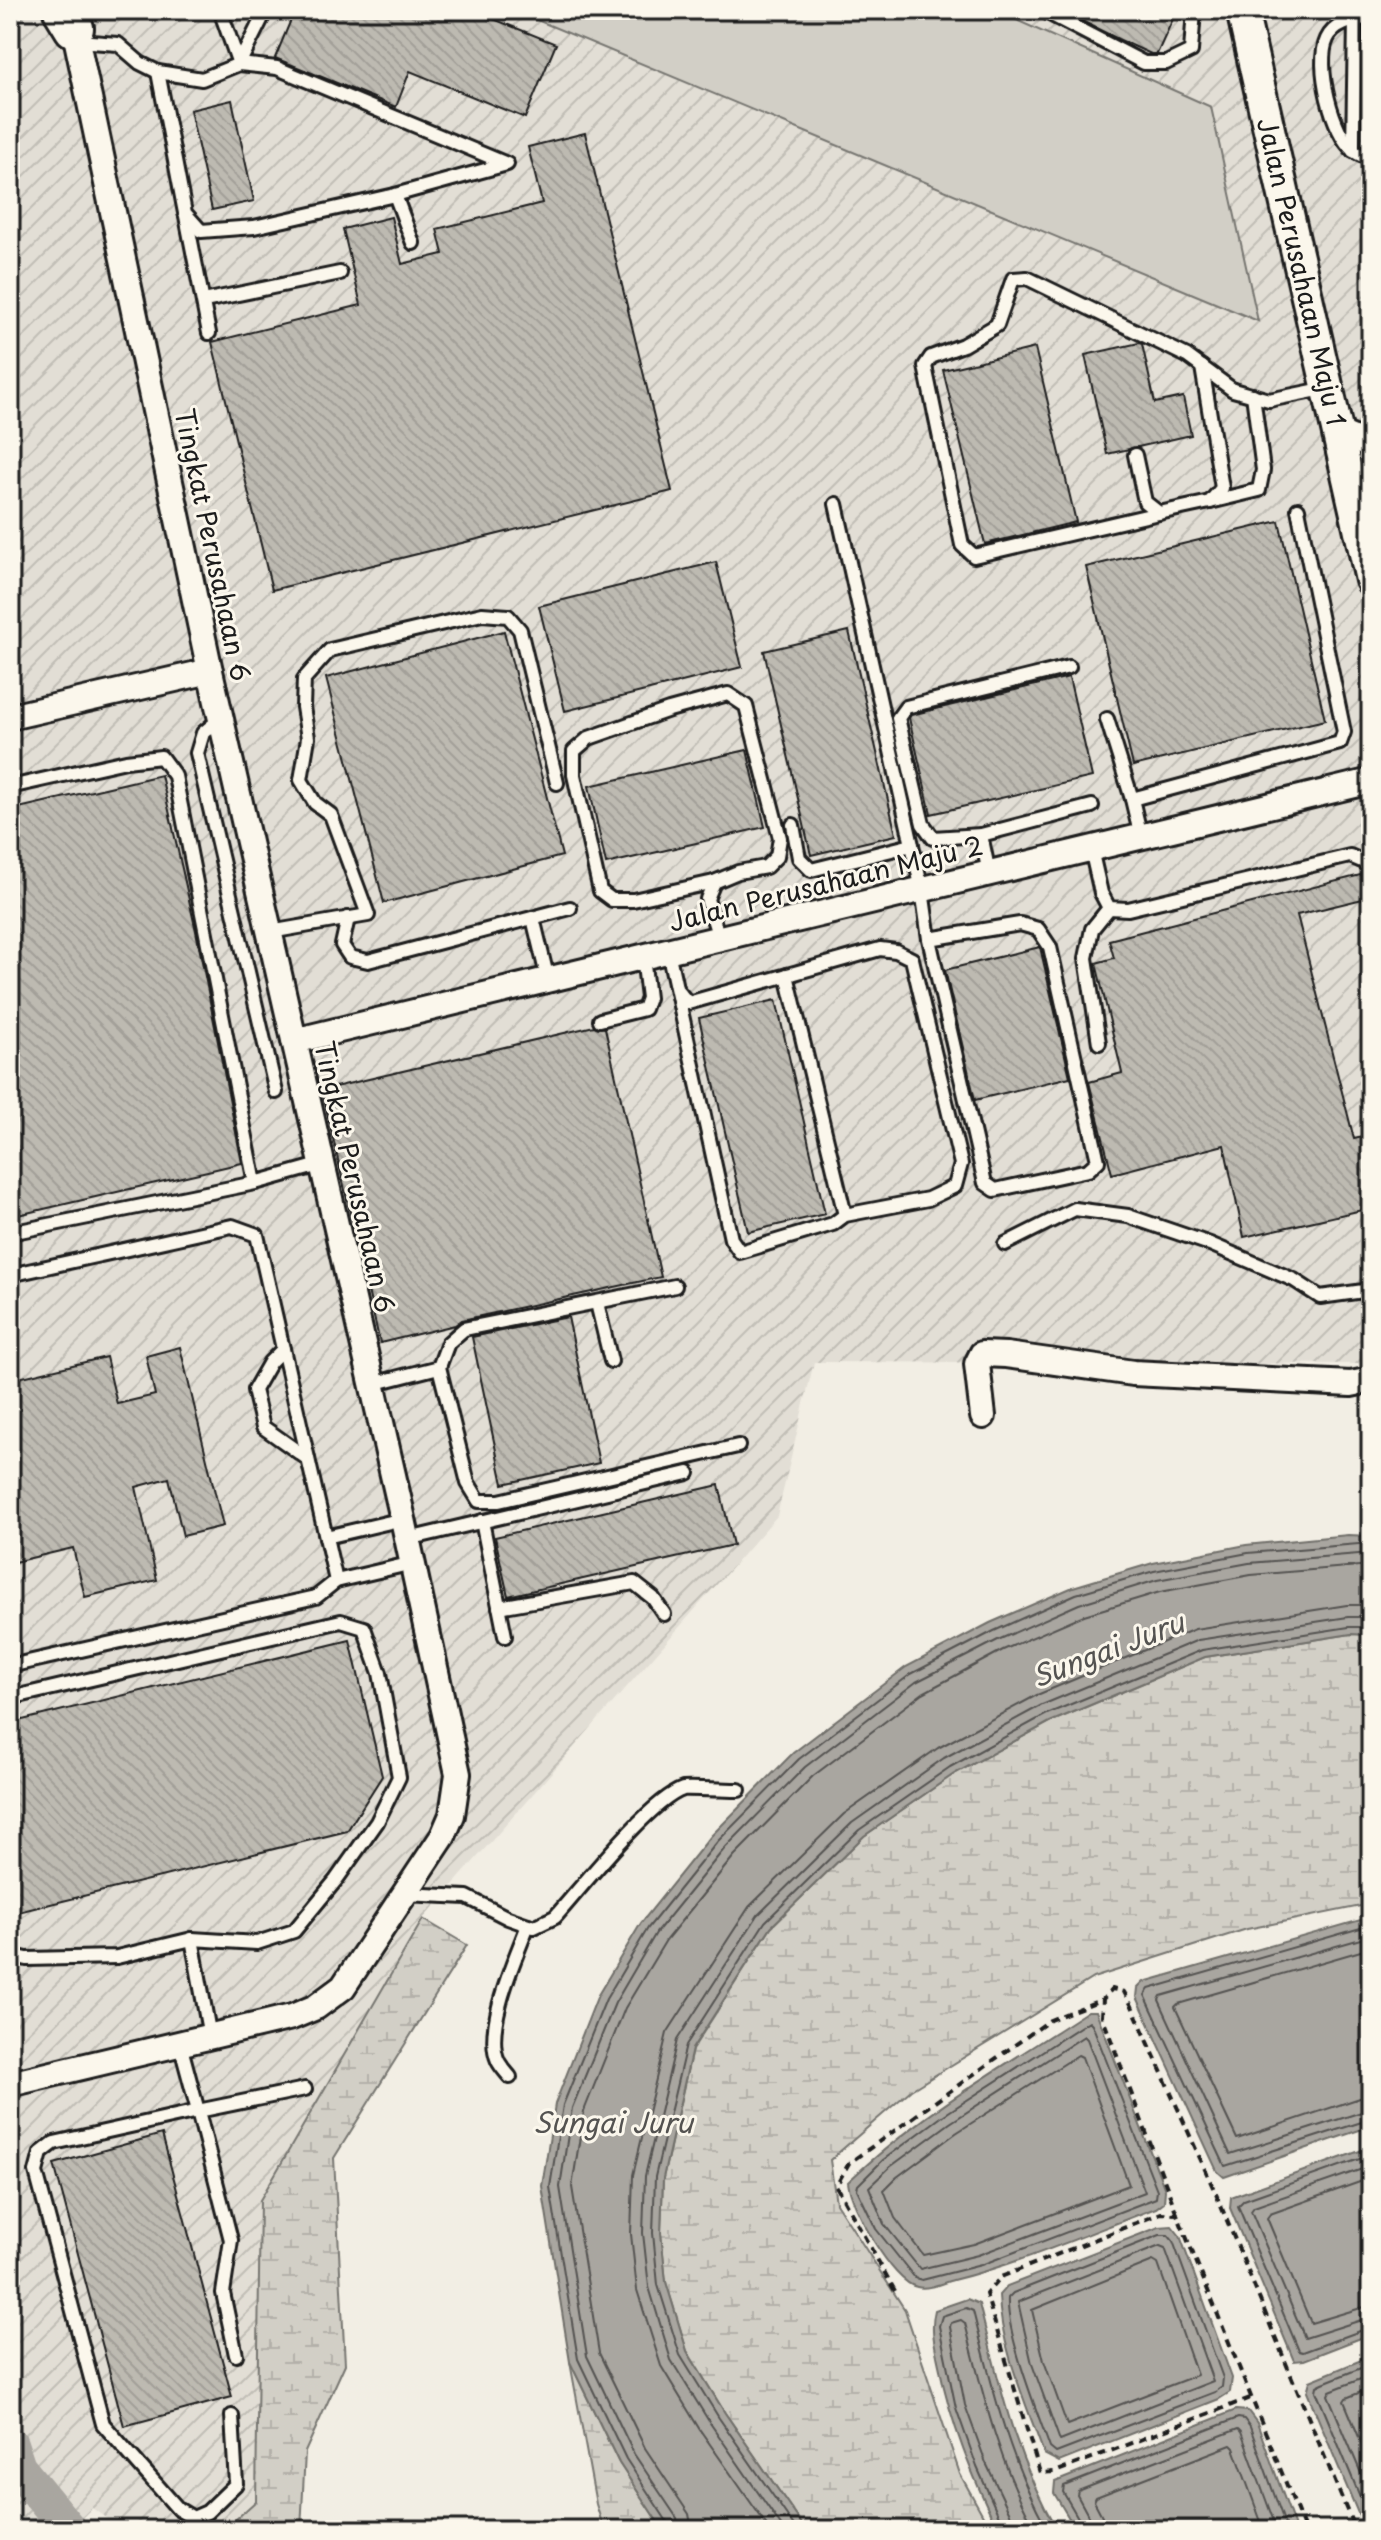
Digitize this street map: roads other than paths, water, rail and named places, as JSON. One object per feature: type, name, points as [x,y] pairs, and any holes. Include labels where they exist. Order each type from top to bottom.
[{"type":"street","name":"Jalan Perusahaan Maju 1","points":[[1242,10],[1371,580]]},
{"type":"street","name":"Tingkat Perusahaan 6","points":[[10,2084],[292,2017],[329,1999],[343,1987],[443,1836],[452,1815],[458,1774],[406,1529],[210,671],[71,22]]},
{"type":"street","points":[[1337,432],[1371,446]]},
{"type":"street","points":[[10,717],[210,671]]},
{"type":"street","name":"Jalan Perusahaan Maju 2","points":[[294,1041],[1371,781]]},
{"type":"street","points":[[983,1416],[977,1364],[982,1354],[1133,1373],[1351,1384],[1371,1380]]},
{"type":"lane","points":[[220,10],[239,64]]},
{"type":"lane","points":[[239,64],[266,10]]},
{"type":"lane","points":[[1042,10],[1144,63],[1166,63],[1191,51],[1194,10]]},
{"type":"lane","points":[[1371,17],[1342,23],[1327,39],[1323,78],[1334,122],[1353,151],[1371,159]]},
{"type":"lane","points":[[1353,151],[1355,20]]},
{"type":"lane","points":[[71,22],[118,44],[140,63],[158,72],[202,79],[239,64],[277,68],[507,164],[395,195],[254,227],[201,231],[185,213]]},
{"type":"lane","points":[[158,72],[209,333]]},
{"type":"lane","points":[[395,195],[413,243]]},
{"type":"lane","points":[[204,301],[340,273]]},
{"type":"lane","points":[[1253,395],[1263,470],[1259,490],[974,556],[962,545],[925,366],[931,357],[963,345],[997,325],[1013,279],[1027,278],[1187,356],[1233,390],[1253,395],[1269,400],[1328,388]]},
{"type":"lane","points":[[1202,367],[1222,488],[1210,502]]},
{"type":"lane","points":[[1135,455],[1145,502],[1159,513]]},
{"type":"lane","points":[[836,504],[922,890],[929,939],[985,1183],[995,1190],[1088,1170],[1098,1161],[1050,947],[1038,929],[1020,924],[929,939]]},
{"type":"lane","points":[[1132,799],[1340,743],[1344,732],[1298,509]]},
{"type":"lane","points":[[270,932],[368,915],[331,815],[315,803],[301,780],[308,738],[303,707],[304,679],[330,650],[482,614],[508,616],[520,630],[557,783]]},
{"type":"lane","points":[[1069,667],[906,707],[898,718],[923,824],[933,838],[981,835],[1092,806]]},
{"type":"lane","points":[[714,882],[633,900],[612,900],[600,891],[574,775],[574,751],[589,738],[700,701],[728,694],[746,706],[780,838],[777,856],[766,867],[738,872],[714,882],[707,899],[719,938]]},
{"type":"lane","points":[[221,718],[203,733],[197,753],[276,1092]]},
{"type":"lane","points":[[1107,719],[1141,837]]},
{"type":"lane","points":[[10,787],[126,761],[161,757],[175,776],[255,1183]]},
{"type":"lane","points":[[793,825],[799,858],[811,870],[912,845]]},
{"type":"lane","points":[[981,835],[989,873]]},
{"type":"lane","points":[[1091,849],[1101,893],[1109,908]]},
{"type":"lane","points":[[1109,908],[1128,909],[1350,856],[1371,865]]},
{"type":"lane","points":[[348,918],[342,945],[350,957],[368,961],[570,908]]},
{"type":"lane","points":[[1099,1043],[1086,958],[1092,929],[1109,908]]},
{"type":"lane","points":[[533,918],[548,980]]},
{"type":"lane","points":[[668,951],[731,1239],[740,1252],[833,1224],[845,1215],[928,1199],[955,1186],[961,1164],[912,959],[896,951],[880,949],[688,1003],[678,991]]},
{"type":"lane","points":[[600,1020],[644,1009],[648,998],[643,957]]},
{"type":"lane","points":[[787,975],[845,1215]]},
{"type":"lane","points":[[10,1233],[255,1183],[323,1164]]},
{"type":"lane","points":[[1005,1244],[1075,1209],[1101,1212],[1128,1216],[1210,1244],[1294,1280],[1320,1297],[1371,1290]]},
{"type":"lane","points":[[10,1275],[232,1226],[257,1235],[336,1581]]},
{"type":"lane","points":[[675,1286],[464,1329],[448,1343],[439,1367],[468,1483],[479,1501],[499,1501],[738,1446]]},
{"type":"lane","points":[[597,1303],[611,1361]]},
{"type":"lane","points":[[283,1349],[270,1362],[254,1390],[263,1427],[308,1459]]},
{"type":"lane","points":[[372,1384],[439,1367]]},
{"type":"lane","points":[[326,1537],[482,1521],[688,1473]]},
{"type":"lane","points":[[482,1521],[505,1636]]},
{"type":"lane","points":[[10,1666],[316,1597],[336,1581],[413,1563]]},
{"type":"lane","points":[[499,1607],[634,1583],[653,1598],[664,1614]]},
{"type":"lane","points":[[10,1698],[341,1621],[364,1628],[380,1673],[399,1777],[377,1822],[336,1880],[294,1931],[257,1943],[192,1939],[117,1957],[27,1959],[10,1955]]},
{"type":"lane","points":[[404,1894],[467,1897],[508,1918],[534,1927],[555,1917],[656,1805],[685,1788],[739,1790]]},
{"type":"lane","points":[[510,2077],[497,2059],[495,2023],[503,1989],[528,1925]]},
{"type":"lane","points":[[192,1939],[210,2037]]},
{"type":"lane","points":[[180,2044],[231,2240],[223,2293],[236,2355]]},
{"type":"lane","points":[[232,2416],[236,2484],[207,2512],[193,2518],[178,2509],[103,2424],[36,2172],[41,2153],[54,2143],[305,2089]]},
{"type":"water","name":"Sungai Juru","points":[[1348,1535],[1371,1536],[1371,1635],[1351,1634],[1205,1657],[1050,1722],[954,1774],[864,1836],[771,1927],[692,2049],[663,2178],[661,2233],[666,2282],[687,2351],[725,2413],[806,2530],[663,2530],[619,2463],[570,2362],[542,2186],[555,2104],[598,1995],[641,1923],[711,1836],[793,1753],[906,1667],[990,1623],[1073,1587],[1153,1563],[1246,1545]]},
{"type":"water","points":[[1371,1917],[1371,2126],[1224,2177],[1217,2171],[1137,1997],[1138,1988],[1144,1982]]},
{"type":"water","points":[[1088,2011],[1096,2011],[1165,2190],[1164,2202],[1156,2208],[1004,2265],[930,2287],[921,2288],[907,2282],[874,2242],[856,2208],[848,2182],[934,2112]]},
{"type":"water","points":[[1371,2147],[1371,2334],[1294,2361],[1230,2208],[1231,2197]]},
{"type":"water","points":[[1172,2226],[1180,2236],[1232,2378],[1230,2392],[1059,2462],[1044,2454],[1023,2396],[1004,2335],[999,2295],[1007,2286],[1159,2227]]},
{"type":"water","points":[[967,2299],[979,2304],[1019,2447],[1057,2530],[998,2530],[963,2449],[944,2387],[933,2324],[935,2310]]},
{"type":"water","points":[[1371,2356],[1371,2530],[1365,2530],[1307,2392],[1310,2381]]},
{"type":"water","points":[[1236,2410],[1248,2411],[1257,2423],[1296,2530],[1076,2530],[1054,2493],[1055,2482]]},
{"type":"waterway","points":[[10,2444],[18,2468],[69,2530]]}]
